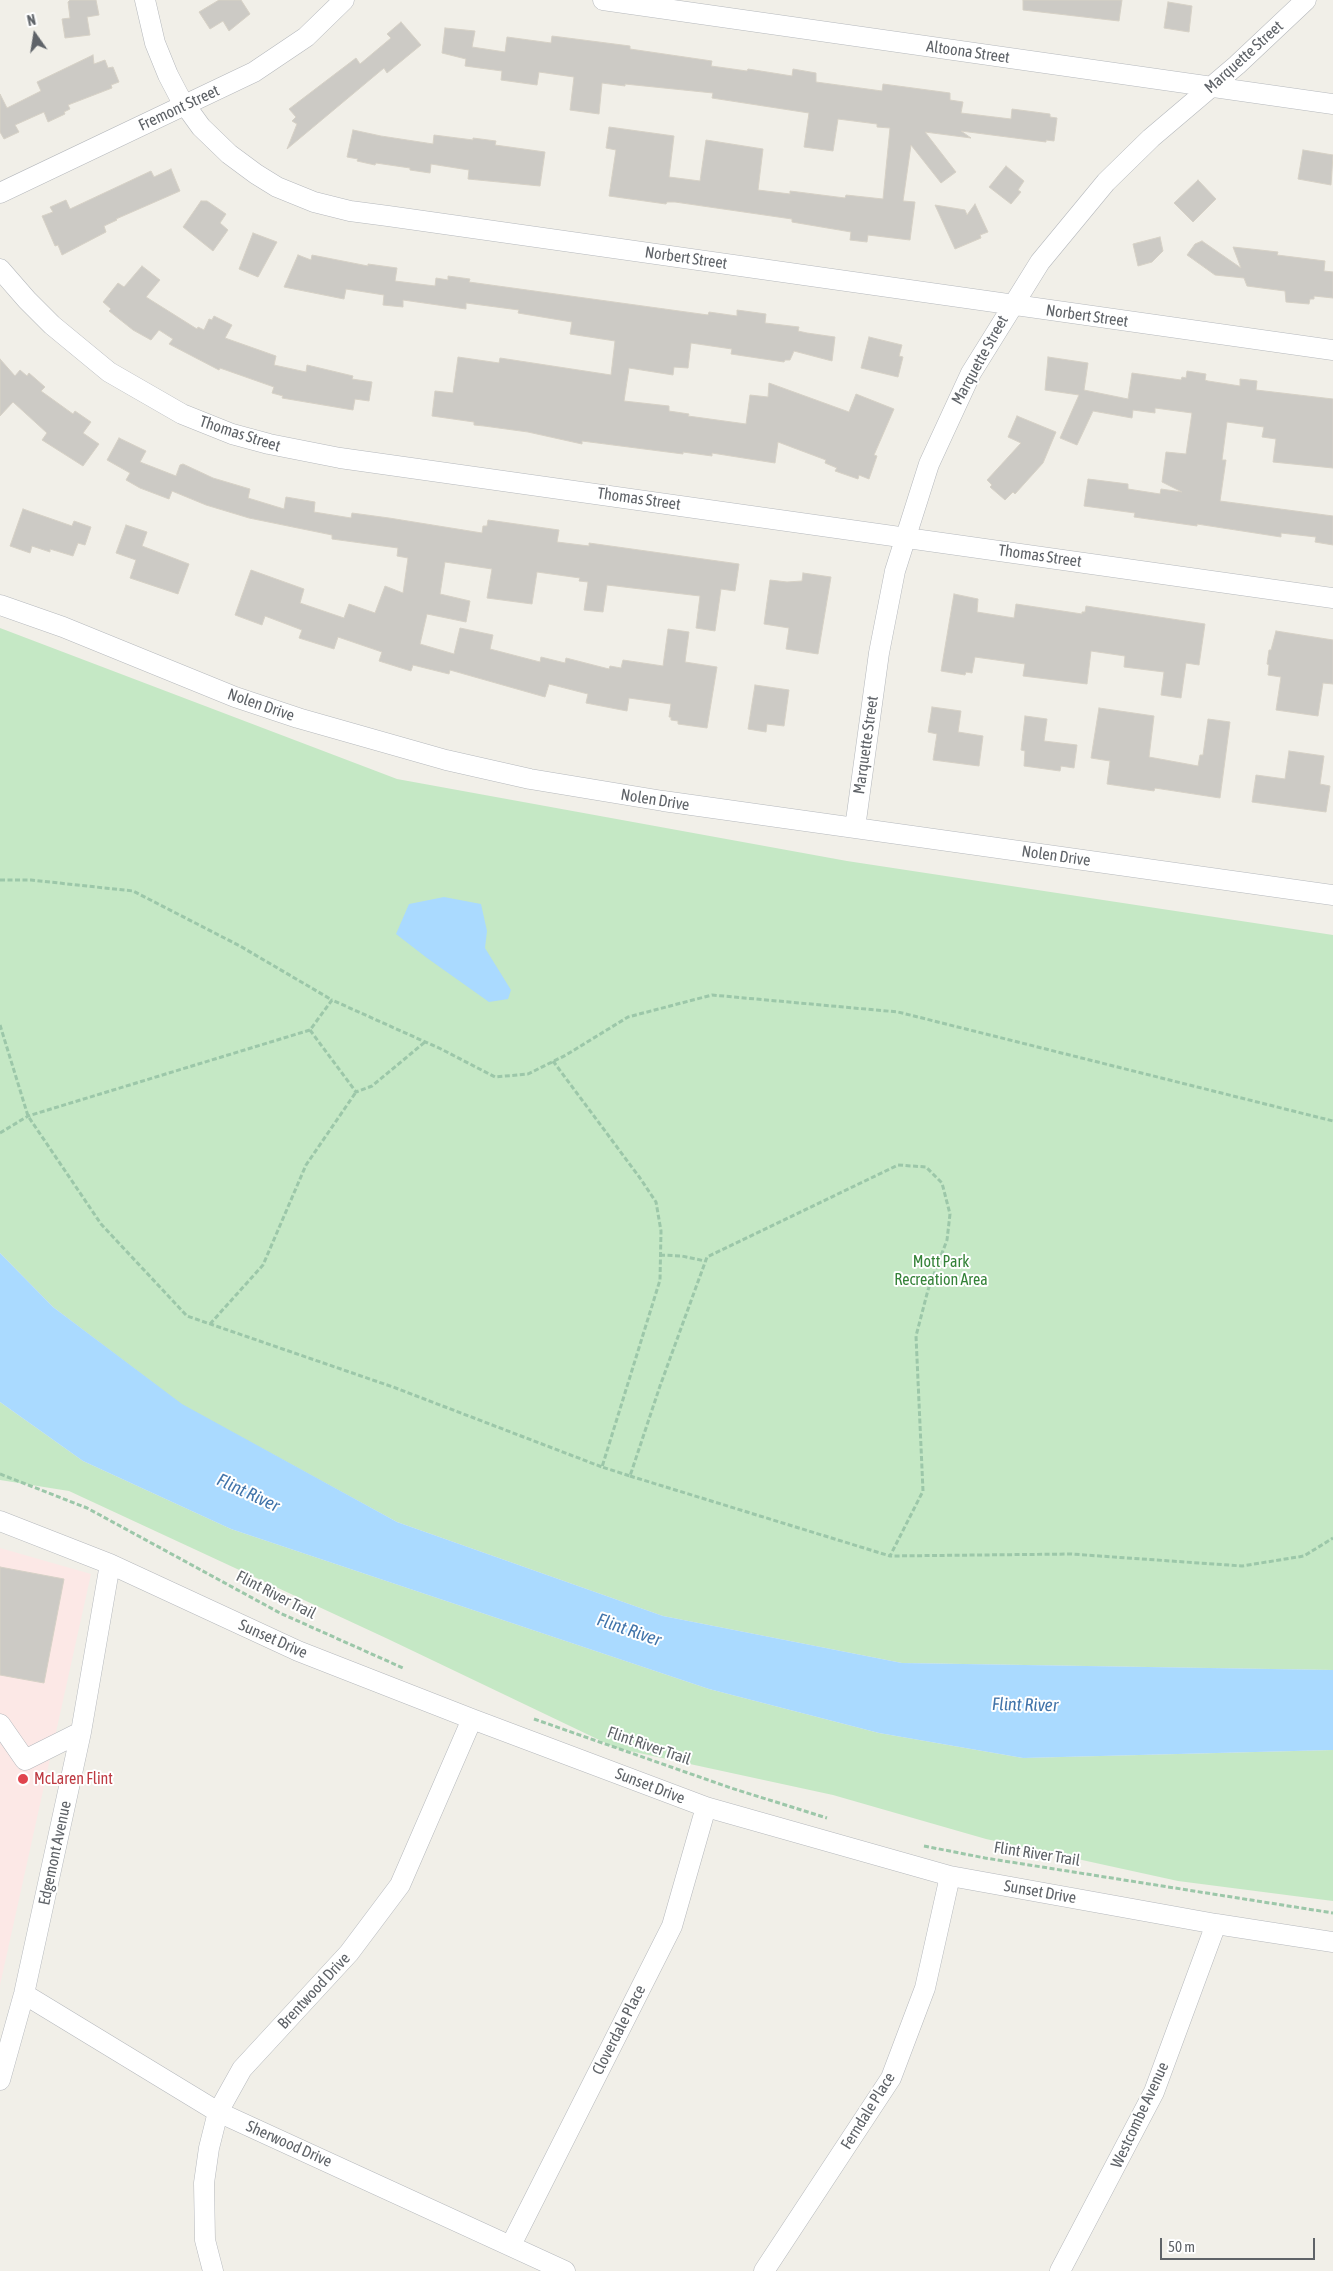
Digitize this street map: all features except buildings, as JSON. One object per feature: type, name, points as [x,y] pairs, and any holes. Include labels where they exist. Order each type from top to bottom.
[{"type":"street","name":"Norbert Street","points":[[145,0],[158,52],[174,87],[184,106],[210,136],[256,174],[288,192],[338,208],[1333,350]]},
{"type":"street","name":"Fremont Street","points":[[0,193],[242,78],[281,56],[319,26],[344,0]]},
{"type":"street","name":"Altoona Street","points":[[602,0],[1333,104]]},
{"type":"street","name":"Marquette Street","points":[[855,828],[879,652],[889,596],[904,538],[921,485],[970,373],[1040,262],[1106,182],[1151,138],[1212,87],[1306,0]]},
{"type":"street","name":"Thomas Street","points":[[0,268],[39,313],[82,352],[109,372],[182,414],[245,438],[287,449],[1333,598]]},
{"type":"street","name":"Nolen Drive","points":[[0,605],[63,628],[235,697],[334,730],[438,758],[530,779],[590,790],[1333,895]]},
{"type":"street","name":"Sunset Drive","points":[[0,1521],[110,1564],[298,1651],[706,1807],[950,1876],[1216,1924],[1333,1942]]},
{"type":"street","name":"Edgemont Avenue","points":[[0,2080],[24,1994],[81,1732],[110,1564]]},
{"type":"street","name":"Brentwood Drive","points":[[213,2271],[205,2240],[204,2183],[209,2148],[218,2112],[242,2068],[349,1954],[400,1885],[472,1719]]},
{"type":"street","points":[[0,1724],[24,1760],[81,1732]]},
{"type":"street","name":"Cloverdale Place","points":[[511,2245],[672,1926],[706,1807]]},
{"type":"street","name":"Ferndale Place","points":[[764,2271],[891,2078],[925,1988],[950,1876]]},
{"type":"street","name":"Westcombe Avenue","points":[[1060,2271],[1154,2092],[1216,1924]]},
{"type":"street","name":"Sherwood Drive","points":[[24,1994],[218,2112],[566,2271]]},
{"type":"path","points":[[0,880],[31,880],[133,891],[240,946],[332,1000],[426,1042],[495,1077],[528,1074],[628,1017],[712,995],[898,1012],[1333,1122]]},
{"type":"path","points":[[0,1133],[28,1116],[310,1030],[332,1000]]},
{"type":"path","points":[[0,1026],[28,1116],[101,1224],[187,1316],[393,1387],[602,1467],[890,1556],[1071,1554],[1242,1566],[1304,1556],[1333,1538]]},
{"type":"path","points":[[310,1030],[356,1092]]},
{"type":"path","points":[[210,1324],[263,1265],[306,1165],[356,1092],[372,1086],[426,1042]]},
{"type":"path","points":[[553,1061],[656,1202],[661,1230],[660,1280],[602,1467]]},
{"type":"path","points":[[630,1476],[707,1256],[898,1165],[926,1167],[942,1183],[950,1214],[947,1240],[928,1290],[916,1336],[923,1491],[890,1556]]},
{"type":"path","points":[[660,1255],[705,1261]]},
{"type":"path","name":"Flint River Trail","points":[[0,1474],[87,1508],[280,1613],[409,1670]]},
{"type":"path","name":"Flint River Trail","points":[[533,1718],[731,1788],[831,1819]]},
{"type":"path","name":"Flint River Trail","points":[[920,1844],[986,1858],[1333,1913]]},
{"type":"shaded area","name":"McLaren Flint","points":[[0,1548],[91,1574],[0,1985]]},
{"type":"green space","name":"Mott Park Recreation Area","points":[[0,628],[397,779],[847,861],[1333,935],[1333,1670],[902,1663],[663,1616],[397,1522],[182,1405],[53,1307],[0,1253]]},
{"type":"green space","points":[[0,1402],[83,1461],[231,1529],[709,1689],[879,1733],[1023,1758],[1333,1750],[1333,1901],[1178,1881],[986,1839],[833,1795],[616,1748],[388,1639],[69,1491],[0,1480]]},
{"type":"water","points":[[444,897],[481,904],[487,931],[485,948],[511,990],[508,999],[489,1002],[396,934],[409,904]]},
{"type":"water","name":"Flint River","points":[[0,1253],[53,1307],[182,1404],[397,1522],[663,1616],[902,1663],[1333,1670],[1333,1750],[1023,1758],[879,1733],[709,1689],[231,1529],[83,1461],[0,1402]]},
{"type":"place","name":"McLaren Flint","points":[[23,1779]]}]
